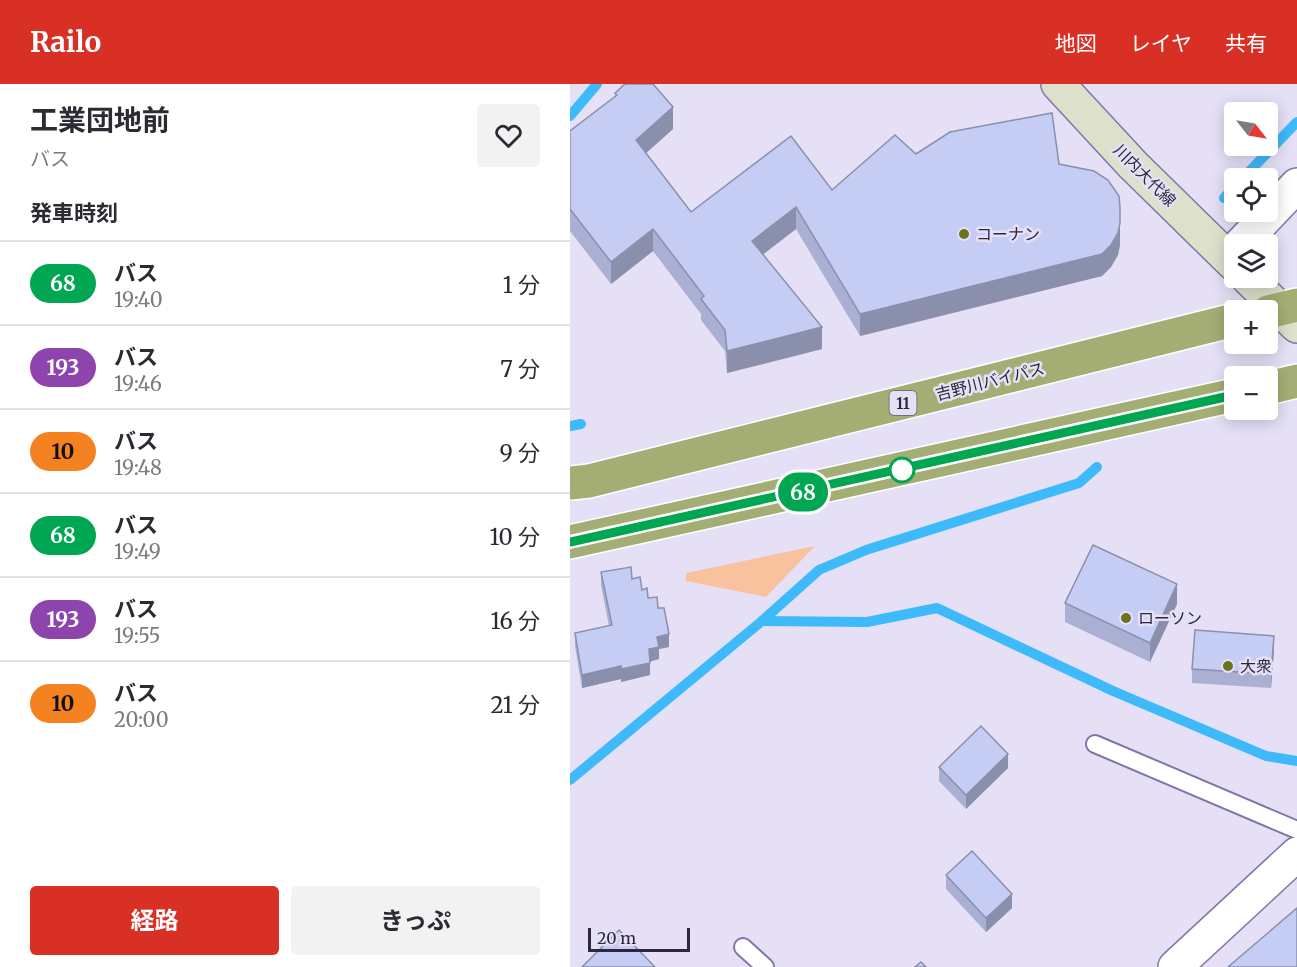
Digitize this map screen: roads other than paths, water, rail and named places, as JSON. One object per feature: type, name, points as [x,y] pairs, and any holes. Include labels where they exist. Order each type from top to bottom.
[{"type":"highway","name":"吉野川バイパス","points":[[570,483],[589,481],[1224,322]]},
{"type":"highway","points":[[1278,386],[1297,381]]},
{"type":"highway","points":[[570,542],[1224,397]]},
{"type":"main road","name":"川内大代線","points":[[1058,84],[1133,165],[1224,247]]},
{"type":"main road","name":"川内大代線","points":[[1263,288],[1285,313]]},
{"type":"street","points":[[1257,234],[1297,185]]},
{"type":"street","points":[[1175,967],[1297,854]]},
{"type":"lane","points":[[1095,744],[1297,830]]},
{"type":"lane","points":[[743,947],[765,967]]},
{"type":"waterway","points":[[570,116],[597,84]]},
{"type":"waterway","points":[[1253,168],[1297,122]]},
{"type":"waterway","points":[[570,426],[581,424]]},
{"type":"waterway","points":[[570,780],[762,621],[819,570],[866,550],[1079,483],[1097,467]]},
{"type":"waterway","points":[[762,621],[867,622],[937,608],[1113,691],[1266,756],[1297,761]]},
{"type":"place","name":"コーナン","points":[[964,234]]},
{"type":"place","name":"ローソン","points":[[1126,618]]},
{"type":"place","name":"大衆","points":[[1228,666]]}]
